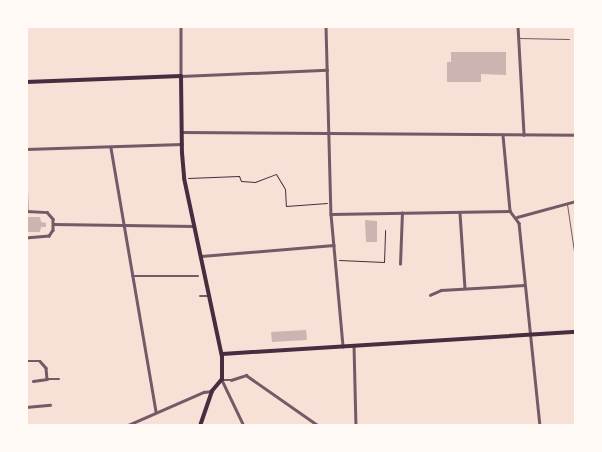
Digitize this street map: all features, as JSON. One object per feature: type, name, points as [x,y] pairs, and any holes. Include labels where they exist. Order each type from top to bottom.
[{"type":"main road","points":[[26,82],[181,76],[184,178],[222,354],[222,380],[212,391],[200,426]]},
{"type":"main road","points":[[222,354],[576,332]]},
{"type":"street","points":[[181,26],[181,76],[327,70]]},
{"type":"street","points":[[326,26],[330,203],[343,346]]},
{"type":"street","points":[[518,26],[524,135]]},
{"type":"street","points":[[182,132],[576,135]]},
{"type":"street","points":[[502,135],[510,211],[517,218],[540,426]]},
{"type":"street","points":[[26,149],[111,148],[182,144]]},
{"type":"street","points":[[111,148],[156,412]]},
{"type":"street","points":[[26,168],[27,211],[47,212],[52,217],[53,224],[52,233],[48,237],[26,238]]},
{"type":"street","points":[[517,218],[576,201]]},
{"type":"street","points":[[331,214],[510,211]]},
{"type":"street","points":[[400,264],[402,213]]},
{"type":"street","points":[[460,213],[465,288]]},
{"type":"street","points":[[53,224],[194,226]]},
{"type":"street","points":[[201,256],[334,245]]},
{"type":"street","points":[[132,276],[198,276]]},
{"type":"street","points":[[430,295],[441,290],[524,284]]},
{"type":"street","points":[[200,296],[209,296]]},
{"type":"street","points":[[354,345],[356,426]]},
{"type":"street","points":[[26,361],[40,361],[46,368],[47,379]]},
{"type":"street","points":[[244,426],[222,380],[230,380],[241,375],[246,375],[319,426]]},
{"type":"street","points":[[33,381],[58,379]]},
{"type":"street","points":[[126,426],[204,392],[212,391]]},
{"type":"street","points":[[26,407],[50,405]]},
{"type":"lane","points":[[518,38],[569,39]]},
{"type":"lane","points":[[567,203],[576,258]]},
{"type":"path","points":[[184,178],[239,176],[241,181],[247,182],[260,181],[276,174],[285,189],[286,206],[330,203]]},
{"type":"path","points":[[335,260],[384,262],[385,230]]},
{"type":"building","points":[[451,52],[506,52],[506,75],[481,74],[481,82],[447,82],[447,62],[451,62]]},
{"type":"building","points":[[27,217],[40,217],[41,222],[46,223],[46,227],[41,227],[40,232],[26,232]]},
{"type":"building","points":[[365,220],[377,221],[377,242],[366,242]]},
{"type":"building","points":[[306,330],[307,340],[272,342],[271,332]]}]
